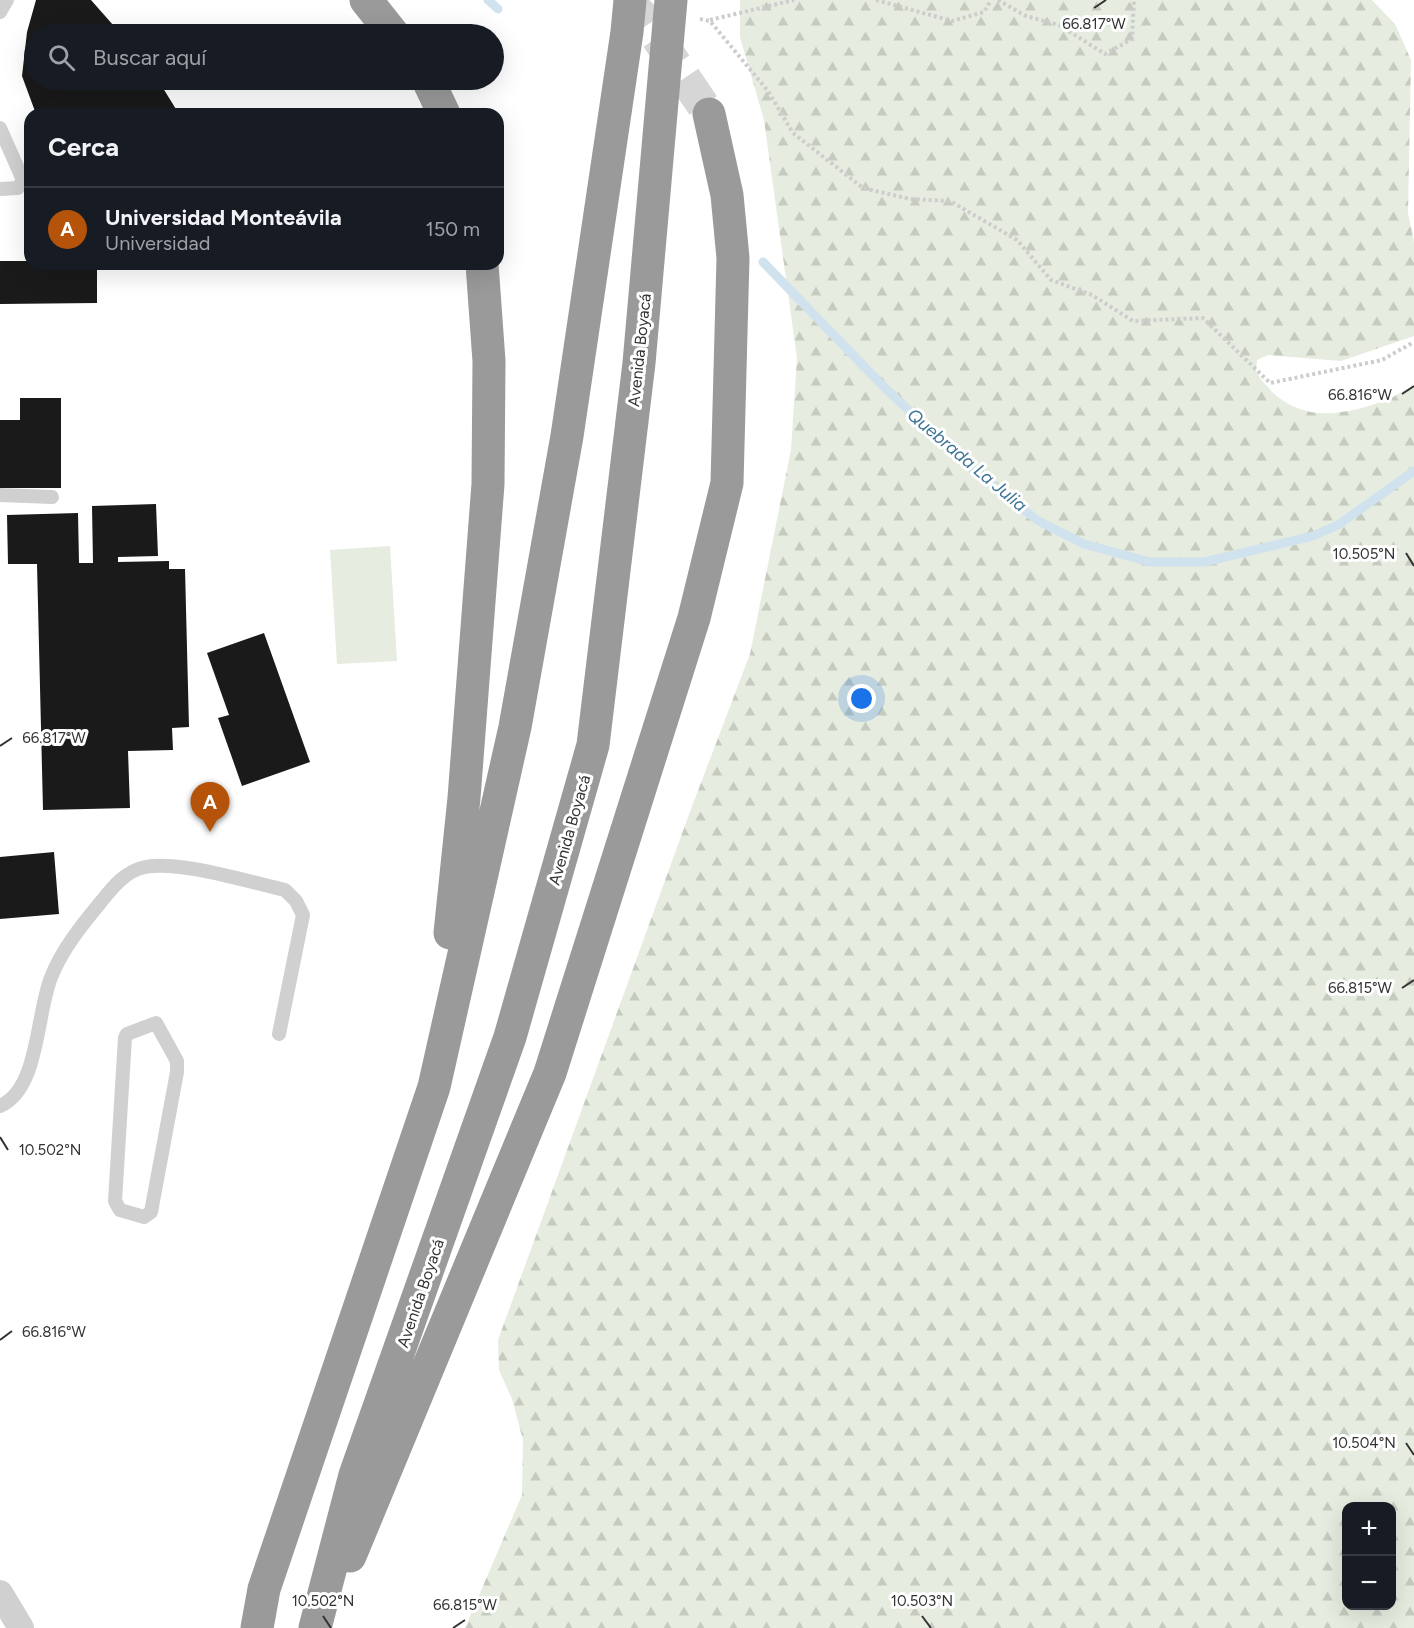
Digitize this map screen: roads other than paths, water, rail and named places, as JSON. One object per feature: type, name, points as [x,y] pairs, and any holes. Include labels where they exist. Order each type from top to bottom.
[{"type":"highway","points":[[366,0],[385,24]]},
{"type":"highway","points":[[257,1628],[264,1589],[434,1087],[515,727],[567,436],[630,0]]},
{"type":"highway","name":"Avenida Boyacá","points":[[316,1628],[355,1475],[510,1037],[593,745],[639,363],[670,8]]},
{"type":"highway","points":[[433,90],[441,108]]},
{"type":"highway","points":[[316,1628],[369,1514],[550,1074],[694,618],[727,483],[733,258],[727,195],[709,114]]},
{"type":"highway","points":[[434,1087],[465,798],[488,484],[489,361],[482,270]]},
{"type":"street","points":[[0,1593],[21,1628]]},
{"type":"lane","points":[[0,12],[7,0]]},
{"type":"lane","points":[[0,128],[23,180],[18,188],[0,189]]},
{"type":"lane","points":[[0,495],[52,497]]},
{"type":"lane","points":[[0,1106],[10,1102],[24,1084],[51,976],[73,938],[118,880],[145,867],[182,868],[285,890],[296,901],[303,915],[279,1034]]},
{"type":"lane","points":[[156,1023],[177,1061],[177,1072],[151,1212],[144,1217],[120,1210],[115,1201],[125,1038],[128,1034],[156,1023]]},
{"type":"waterway","name":"Quebrada La Julia","points":[[488,0],[498,9]]},
{"type":"waterway","name":"Quebrada La Julia","points":[[763,262],[883,386],[961,460],[1037,520],[1084,544],[1150,562],[1204,562],[1313,536],[1338,525],[1414,471]]},
{"type":"tunnel","points":[[626,0],[644,18],[709,114]]},
{"type":"place","name":"Universidad Monteávila","points":[[210,832]]}]
